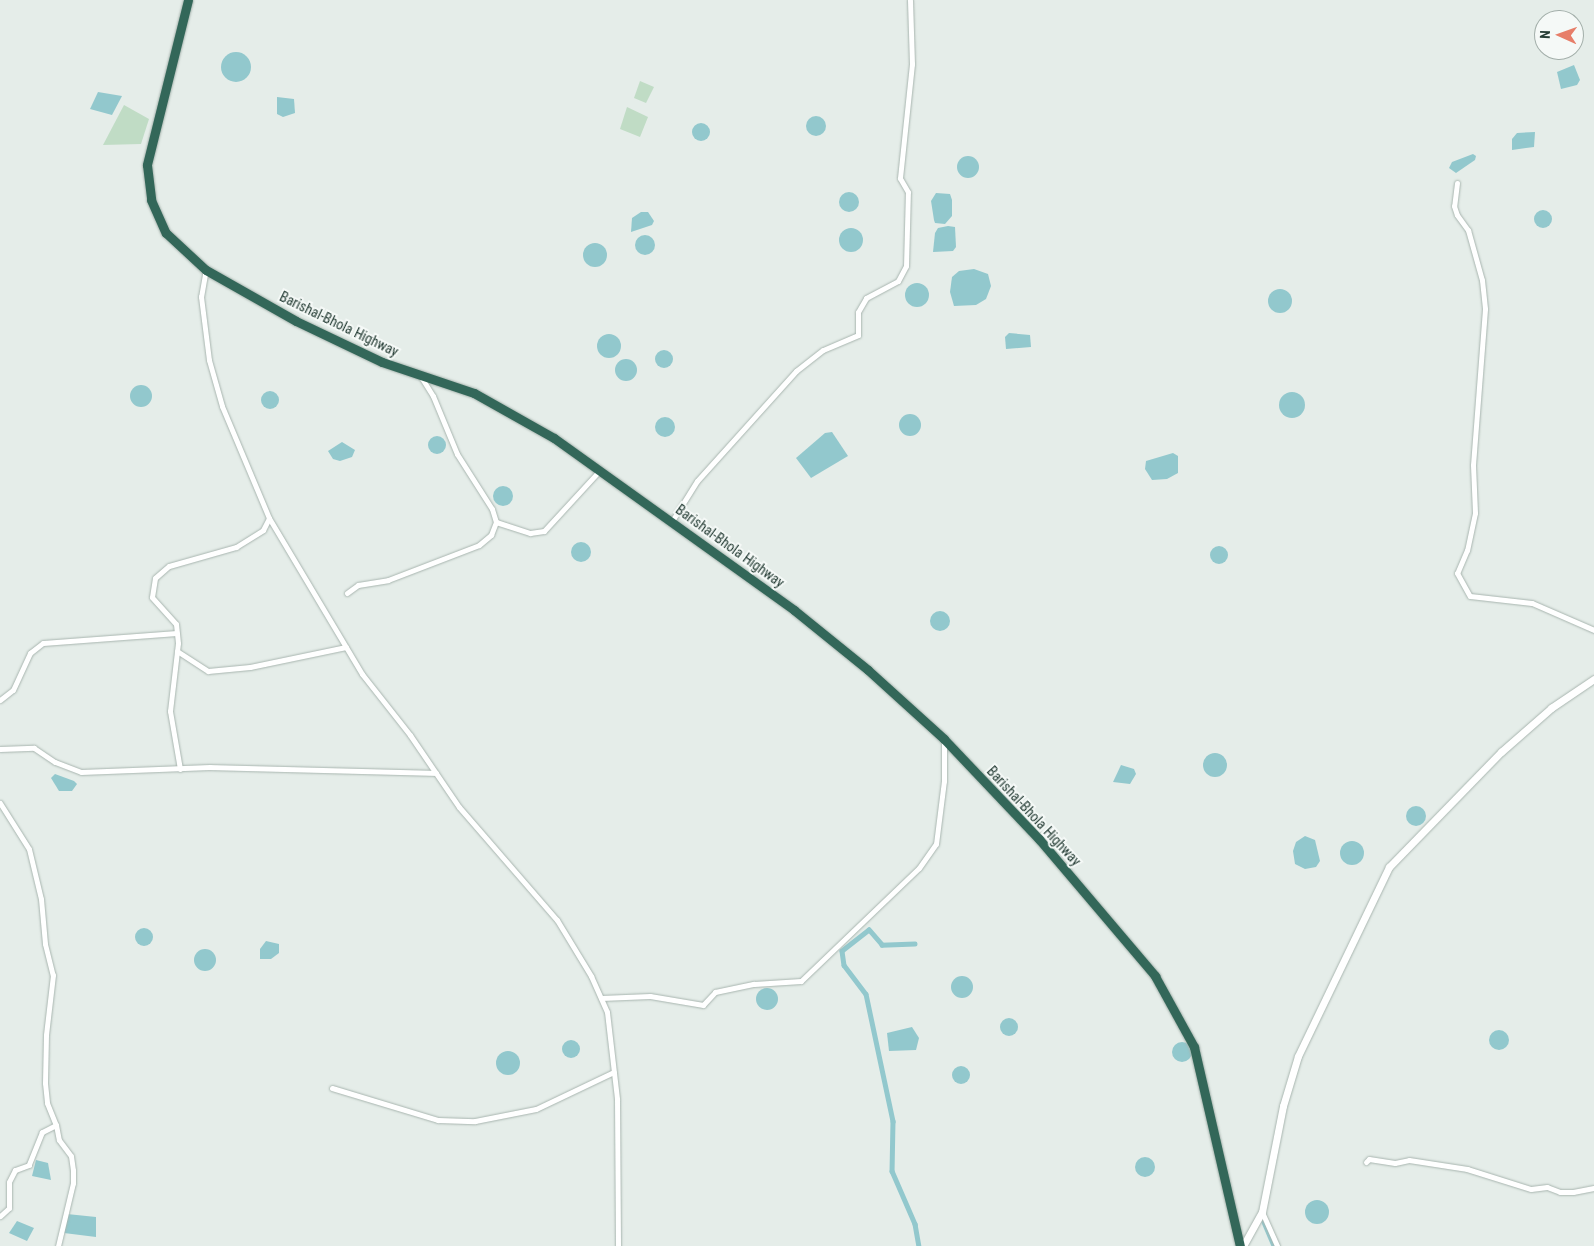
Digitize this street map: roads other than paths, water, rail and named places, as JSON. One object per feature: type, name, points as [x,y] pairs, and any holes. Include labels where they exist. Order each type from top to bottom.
[{"type":"highway","name":"Barishal-Bhola Highway","points":[[188,0],[147,165],[151,200],[166,233],[206,270],[296,321],[382,362],[474,393],[554,438],[600,469],[802,616],[868,670],[944,740],[1039,839],[1155,976],[1194,1047],[1241,1246]]},
{"type":"main road","points":[[1241,1246],[1262,1212],[1283,1106],[1298,1056],[1389,867],[1501,752],[1551,708],[1594,679]]},
{"type":"street","points":[[672,521],[697,481],[796,371],[823,350],[858,335],[858,312],[866,298],[898,281],[906,266],[908,192],[900,178],[912,64],[910,0]]},
{"type":"street","points":[[1457,183],[1454,206],[1457,215],[1468,230],[1482,280],[1485,309],[1473,465],[1475,513],[1467,550],[1457,573],[1470,596],[1532,603],[1594,630]]},
{"type":"street","points":[[206,270],[201,297],[209,360],[222,406],[269,518],[362,674],[459,807],[557,920],[607,1012],[614,1072],[618,1246]]},
{"type":"street","points":[[347,593],[358,585],[388,580],[479,545],[491,535],[496,522],[492,509],[457,454],[433,396],[419,374]]},
{"type":"street","points":[[496,522],[530,533],[544,530],[600,469]]},
{"type":"street","points":[[180,768],[170,711],[177,652],[176,624],[152,598],[155,578],[169,566],[236,547],[263,530],[269,518]]},
{"type":"street","points":[[0,700],[13,690],[30,653],[43,642],[177,633]]},
{"type":"street","points":[[177,652],[208,671],[259,666],[346,647]]},
{"type":"street","points":[[601,998],[650,996],[703,1005],[715,992],[754,984],[801,981],[919,868],[936,844],[944,781],[944,740]]},
{"type":"street","points":[[0,749],[34,748],[55,762],[81,772],[180,768],[436,773]]},
{"type":"street","points":[[0,803],[29,849],[41,900],[45,944],[53,976],[46,1035],[45,1083],[47,1103],[56,1124],[59,1140],[71,1156],[73,1170],[73,1183],[58,1246]]},
{"type":"street","points":[[332,1088],[438,1120],[475,1121],[536,1109],[614,1072]]},
{"type":"street","points":[[0,1216],[9,1208],[9,1182],[15,1170],[29,1165],[42,1132],[56,1124]]},
{"type":"street","points":[[1366,1162],[1375,1159],[1390,1163],[1404,1160],[1467,1169],[1531,1189],[1547,1187],[1560,1192],[1573,1192],[1594,1188]]},
{"type":"street","points":[[1262,1212],[1278,1246]]},
{"type":"water","points":[[236,52],[247,56],[251,67],[247,78],[236,82],[225,78],[221,67],[225,56]]},
{"type":"water","points":[[1574,65],[1580,80],[1577,85],[1561,89],[1557,72]]},
{"type":"water","points":[[98,92],[122,96],[112,115],[90,109]]},
{"type":"water","points":[[277,97],[294,99],[295,113],[283,117],[277,114]]},
{"type":"water","points":[[812,116],[820,116],[826,122],[826,130],[820,136],[812,136],[806,130],[806,122]]},
{"type":"water","points":[[701,123],[707,126],[710,132],[707,138],[701,141],[695,138],[692,132],[695,126]]},
{"type":"water","points":[[1535,132],[1534,147],[1512,150],[1512,139],[1517,133]]},
{"type":"water","points":[[1473,154],[1476,156],[1475,160],[1456,173],[1449,168],[1452,162]]},
{"type":"water","points":[[968,156],[976,159],[979,167],[976,175],[968,178],[960,175],[957,167],[960,159]]},
{"type":"water","points":[[849,192],[856,195],[859,202],[856,209],[849,212],[842,209],[839,202],[842,195]]},
{"type":"water","points":[[936,193],[950,194],[952,200],[952,216],[945,224],[935,223],[934,220],[931,201]]},
{"type":"water","points":[[1543,210],[1549,213],[1552,219],[1549,225],[1543,228],[1537,225],[1534,219],[1537,213]]},
{"type":"water","points":[[641,212],[648,212],[654,221],[652,225],[631,232],[632,218]]},
{"type":"water","points":[[955,227],[956,247],[953,251],[933,252],[935,233],[938,228]]},
{"type":"water","points":[[851,228],[856,229],[862,235],[862,245],[856,251],[851,252],[846,251],[840,245],[839,240],[840,235],[846,229]]},
{"type":"water","points":[[645,235],[652,238],[655,245],[652,252],[645,255],[638,252],[635,245],[638,238]]},
{"type":"water","points":[[595,243],[604,246],[607,255],[604,264],[595,267],[586,264],[583,255],[586,246]]},
{"type":"water","points":[[974,269],[988,274],[991,286],[986,299],[976,305],[954,306],[950,292],[952,277],[959,271]]},
{"type":"water","points":[[917,283],[925,287],[929,295],[925,303],[917,307],[909,303],[905,295],[909,287]]},
{"type":"water","points":[[1280,289],[1285,290],[1291,296],[1291,306],[1285,312],[1280,313],[1275,312],[1269,306],[1268,301],[1269,296],[1275,290]]},
{"type":"water","points":[[1009,333],[1030,335],[1031,347],[1006,349],[1005,337]]},
{"type":"water","points":[[609,334],[618,337],[621,346],[618,355],[609,358],[600,355],[597,346],[600,337]]},
{"type":"water","points":[[660,350],[668,350],[673,355],[671,366],[660,368],[655,363],[655,355]]},
{"type":"water","points":[[626,359],[634,362],[637,370],[634,378],[626,381],[618,378],[615,370],[618,362]]},
{"type":"water","points":[[141,385],[149,388],[152,396],[149,404],[141,407],[133,404],[130,396],[133,388]]},
{"type":"water","points":[[270,391],[276,394],[279,400],[276,406],[270,409],[264,406],[261,400],[264,394]]},
{"type":"water","points":[[1292,392],[1301,396],[1305,405],[1301,414],[1292,418],[1283,414],[1279,405],[1283,396]]},
{"type":"water","points":[[910,414],[918,417],[921,425],[918,433],[910,436],[902,433],[899,425],[902,417]]},
{"type":"water","points":[[665,417],[672,420],[675,427],[672,434],[665,437],[658,434],[655,427],[658,420]]},
{"type":"water","points":[[832,432],[848,456],[811,478],[796,458],[825,433]]},
{"type":"water","points":[[437,436],[445,441],[446,445],[441,453],[437,454],[429,449],[428,445],[433,437]]},
{"type":"water","points":[[342,442],[355,450],[352,457],[340,461],[333,459],[328,451]]},
{"type":"water","points":[[1173,453],[1178,456],[1178,473],[1167,479],[1152,480],[1145,469],[1146,461]]},
{"type":"water","points":[[503,486],[510,489],[513,496],[510,503],[503,506],[496,503],[493,496],[496,489]]},
{"type":"water","points":[[581,542],[588,545],[591,552],[588,559],[581,562],[574,559],[571,552],[574,545]]},
{"type":"water","points":[[1215,546],[1223,546],[1228,551],[1226,562],[1215,564],[1210,559],[1210,551]]},
{"type":"water","points":[[940,611],[947,614],[950,621],[947,628],[940,631],[933,628],[930,621],[933,614]]},
{"type":"water","points":[[1215,753],[1220,754],[1226,760],[1226,770],[1220,776],[1215,777],[1210,776],[1204,770],[1203,765],[1204,760],[1210,754]]},
{"type":"water","points":[[1121,765],[1134,769],[1136,774],[1130,784],[1113,782]]},
{"type":"water","points":[[55,774],[77,784],[72,791],[59,791],[51,778]]},
{"type":"water","points":[[1416,806],[1423,809],[1426,816],[1423,823],[1416,826],[1409,823],[1406,816],[1409,809]]},
{"type":"water","points":[[1305,836],[1315,840],[1320,861],[1316,867],[1305,869],[1295,864],[1293,851],[1296,842]]},
{"type":"water","points":[[1352,841],[1361,844],[1364,853],[1361,862],[1352,865],[1343,862],[1340,853],[1343,844]]},
{"type":"water","points":[[140,928],[148,928],[153,933],[151,944],[140,946],[135,941],[135,933]]},
{"type":"water","points":[[266,941],[279,944],[279,953],[271,959],[260,959],[260,949]]},
{"type":"water","points":[[205,949],[213,952],[216,960],[213,968],[205,971],[197,968],[194,960],[197,952]]},
{"type":"water","points":[[958,976],[966,976],[973,983],[973,991],[966,998],[958,998],[951,991],[951,983]]},
{"type":"water","points":[[767,988],[775,991],[778,999],[775,1007],[767,1010],[759,1007],[756,999],[759,991]]},
{"type":"water","points":[[1005,1018],[1013,1018],[1018,1023],[1016,1034],[1005,1036],[1000,1031],[1000,1023]]},
{"type":"water","points":[[912,1027],[919,1038],[916,1050],[889,1051],[887,1033]]},
{"type":"water","points":[[1499,1030],[1506,1033],[1509,1040],[1506,1047],[1499,1050],[1492,1047],[1489,1040],[1492,1033]]},
{"type":"water","points":[[571,1040],[577,1043],[580,1049],[577,1055],[571,1058],[565,1055],[562,1049],[565,1043]]},
{"type":"water","points":[[1182,1042],[1189,1045],[1192,1052],[1189,1059],[1182,1062],[1175,1059],[1172,1052],[1175,1045]]},
{"type":"water","points":[[508,1051],[517,1054],[520,1063],[517,1072],[508,1075],[499,1072],[496,1063],[499,1054]]},
{"type":"water","points":[[957,1066],[965,1066],[970,1071],[968,1082],[957,1084],[952,1079],[952,1071]]},
{"type":"water","points":[[1145,1157],[1152,1160],[1155,1167],[1152,1174],[1145,1177],[1138,1174],[1135,1167],[1138,1160]]},
{"type":"water","points":[[36,1160],[48,1163],[51,1180],[32,1176]]},
{"type":"water","points":[[1317,1200],[1325,1204],[1329,1212],[1325,1220],[1317,1224],[1309,1220],[1305,1212],[1309,1204]]},
{"type":"water","points":[[67,1214],[96,1217],[96,1237],[64,1233]]},
{"type":"water","points":[[17,1221],[34,1228],[27,1241],[9,1233]]},
{"type":"waterway","points":[[915,944],[882,945],[869,930],[842,951],[844,965],[866,994],[893,1121],[892,1171],[915,1224],[919,1246]]},
{"type":"waterway","points":[[1264,1222],[1274,1246]]}]
